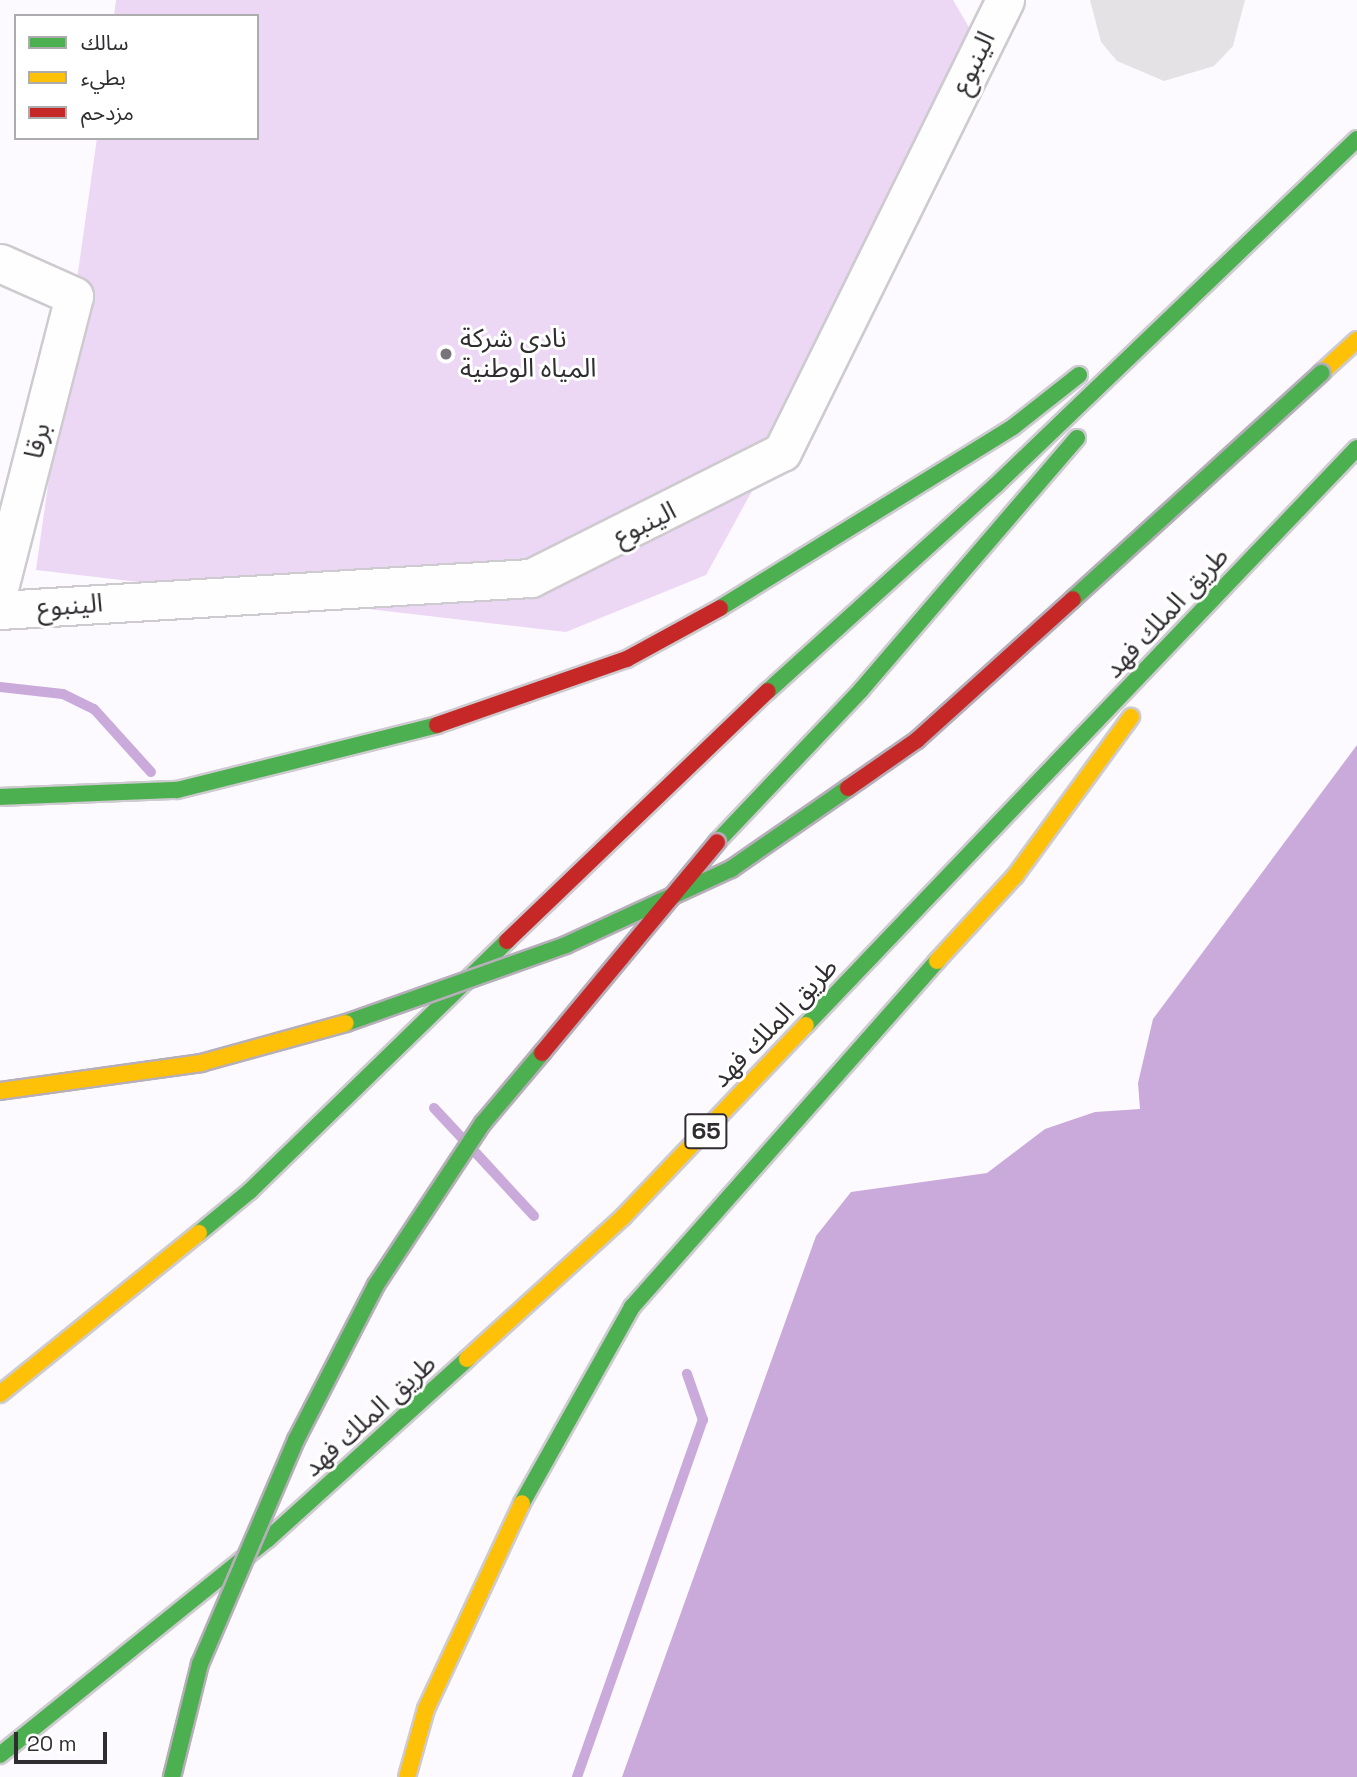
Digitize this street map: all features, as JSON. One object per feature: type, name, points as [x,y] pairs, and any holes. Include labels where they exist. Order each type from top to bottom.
[{"type":"highway","points":[[0,1394],[250,1191],[719,736],[996,485],[1357,139]]},
{"type":"highway","points":[[0,797],[177,790],[419,731],[627,659],[793,568],[1013,427],[1233,255]]},
{"type":"highway","points":[[172,1777],[200,1664],[296,1440],[376,1285],[483,1122],[717,842],[861,690],[1233,255]]},
{"type":"highway","points":[[0,1091],[201,1063],[395,1009],[566,945],[731,869],[917,740],[1357,340]]},
{"type":"highway","name":"طريق الملك فهد","points":[[0,1755],[268,1539],[624,1217],[1357,449]]},
{"type":"highway","points":[[407,1777],[426,1709],[534,1478],[632,1307],[780,1133],[1015,876],[1233,577]]},
{"type":"street","name":"الينبوع","points":[[0,610],[531,578],[782,452],[1005,0]]},
{"type":"street","name":"برقا","points":[[0,263],[74,296],[0,585]]},
{"type":"shaded area","name":"نادي شركة المياه الوطنية","points":[[116,0],[953,0],[988,60],[706,575],[566,632],[36,570],[97,140],[259,140],[259,14],[114,14]]},
{"type":"shaded area","points":[[1357,745],[1357,1777],[622,1777],[816,1236],[851,1192],[987,1173],[1045,1129],[1095,1112],[1140,1109],[1138,1083],[1153,1019]]},
{"type":"building","points":[[1090,0],[1245,0],[1233,46],[1214,66],[1164,81],[1117,61],[1101,42]]},
{"type":"waterway","points":[[0,687],[63,694],[94,709],[151,772]]},
{"type":"waterway","points":[[434,1108],[462,1138]]},
{"type":"waterway","points":[[475,1152],[534,1216]]},
{"type":"waterway","points":[[577,1777],[703,1420],[687,1374]]},
{"type":"traffic: fast","points":[[768,691],[996,485],[1357,139]]},
{"type":"traffic: fast","points":[[1073,599],[1321,373]]},
{"type":"traffic: fast","points":[[720,608],[1013,427],[1079,375]]},
{"type":"traffic: fast","points":[[717,842],[861,690],[1077,438]]},
{"type":"traffic: fast","points":[[806,1025],[1357,448]]},
{"type":"traffic: fast","points":[[0,797],[177,790],[437,725]]},
{"type":"traffic: fast","points":[[346,1023],[566,945],[731,869],[848,788]]},
{"type":"traffic: fast","points":[[199,1233],[250,1191],[507,941]]},
{"type":"traffic: fast","points":[[522,1503],[632,1307],[937,961]]},
{"type":"traffic: fast","points":[[172,1777],[200,1664],[296,1440],[376,1285],[483,1123],[542,1053]]},
{"type":"traffic: fast","points":[[0,1755],[268,1539],[467,1359]]},
{"type":"traffic: slow","points":[[1321,373],[1357,340]]},
{"type":"traffic: slow","points":[[937,961],[1015,876],[1131,717]]},
{"type":"traffic: slow","points":[[0,1091],[201,1063],[346,1023]]},
{"type":"traffic: slow","points":[[467,1359],[623,1217],[806,1025]]},
{"type":"traffic: slow","points":[[0,1394],[199,1233]]},
{"type":"traffic: slow","points":[[407,1777],[426,1709],[522,1503]]},
{"type":"traffic: jam","points":[[848,788],[917,740],[1073,599]]},
{"type":"traffic: jam","points":[[437,725],[627,659],[720,608]]},
{"type":"traffic: jam","points":[[507,941],[768,691]]},
{"type":"traffic: jam","points":[[542,1053],[717,842]]},
{"type":"place","name":"نادي شركة المياه الوطنية","points":[[446,354]]}]
